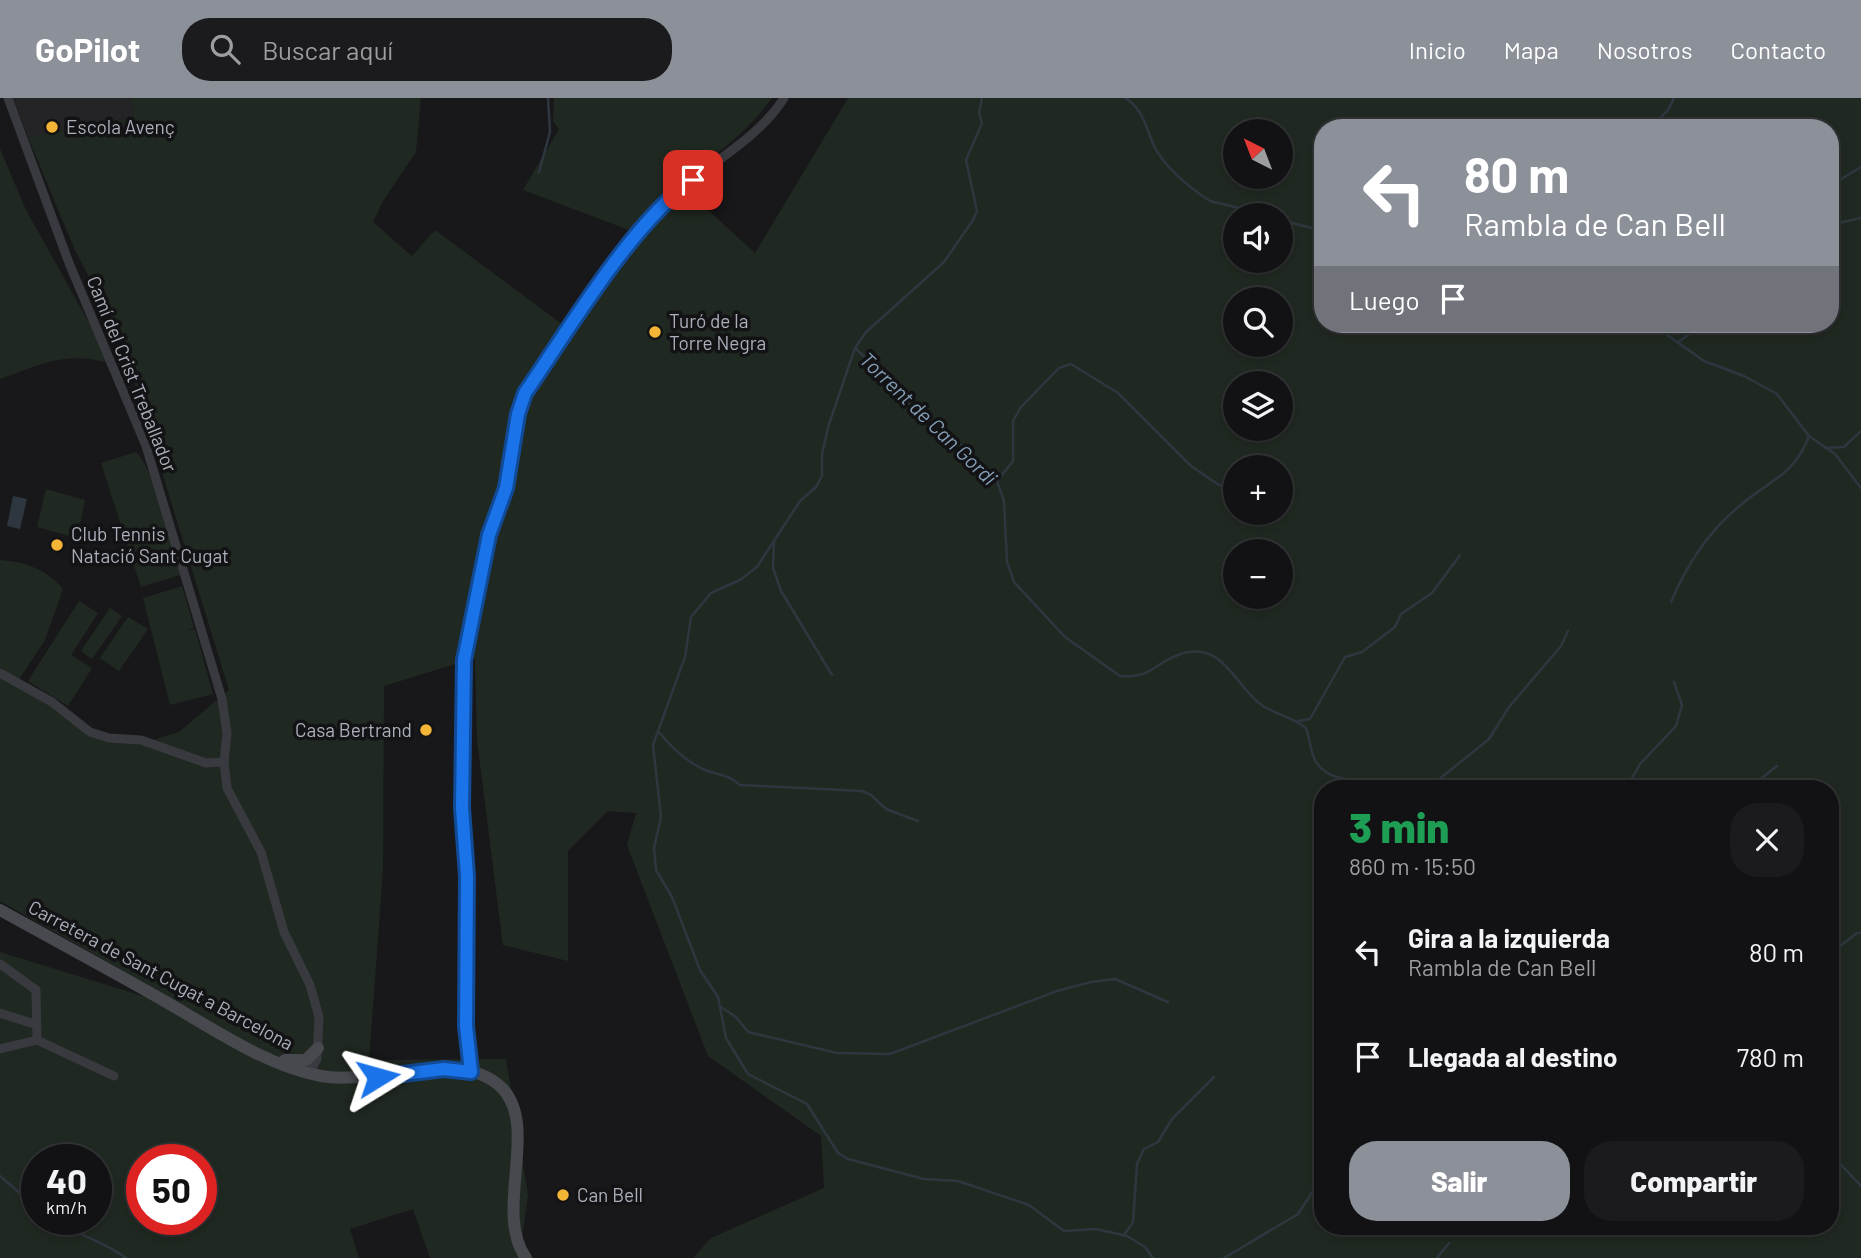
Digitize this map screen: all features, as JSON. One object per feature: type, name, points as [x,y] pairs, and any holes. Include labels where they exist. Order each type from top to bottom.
[{"type":"main road","name":"Carretera de Sant Cugat a Barcelona","points":[[0,910],[268,1057],[316,1071],[378,1077],[444,1069],[471,1072],[499,1086],[508,1097],[514,1114],[515,1235],[526,1258]]},
{"type":"main road","points":[[268,1057],[306,1060],[318,1048]]},
{"type":"main road","points":[[316,1071],[318,1048]]},
{"type":"street","name":"Camí del Crist Treballador","points":[[8,98],[69,264],[146,446],[222,699],[227,739],[224,762],[227,788],[261,852],[284,932],[316,1003],[320,1030],[318,1048]]},
{"type":"street","points":[[471,1072],[466,1026],[467,876],[462,808],[464,660],[489,535],[506,488],[525,393],[590,299],[665,202],[740,142],[784,98]]},
{"type":"street","points":[[0,673],[52,702],[90,732],[109,738],[141,740],[206,763],[224,762]]},
{"type":"street","points":[[0,964],[36,990],[37,1040]]},
{"type":"street","points":[[0,1013],[37,1026]]},
{"type":"street","points":[[0,1049],[37,1040],[114,1076]]},
{"type":"shaded area","name":"Escola Avenç","points":[[13,98],[130,98],[134,117],[28,137]]},
{"type":"shaded area","points":[[130,98],[421,98],[416,152],[383,201],[373,222],[412,256],[435,230],[574,333],[643,239],[629,230],[523,190],[559,129],[553,121],[554,98],[772,98],[740,133],[677,182],[755,253],[848,98],[1861,98],[1861,1258],[693,1258],[711,1238],[824,1188],[821,1136],[708,1056],[627,845],[636,813],[608,811],[568,851],[568,961],[503,945],[477,740],[475,658],[384,686],[383,870],[369,1060],[506,1059],[528,1195],[519,1258],[430,1258],[413,1209],[350,1229],[359,1258],[0,1258],[0,952],[198,1013],[0,901],[0,560],[35,568],[50,576],[63,589],[45,640],[18,681],[90,732],[141,740],[138,745],[179,732],[229,690],[121,339],[74,248],[28,137],[134,117]]},
{"type":"shaded area","points":[[0,149],[26,210],[112,364],[81,358],[68,359],[42,364],[0,379]]},
{"type":"shaded area","points":[[136,452],[151,476],[180,575],[141,587],[101,463]]},
{"type":"shaded area","points":[[46,489],[85,500],[77,538],[37,527]]},
{"type":"shaded area","points":[[13,496],[27,499],[20,529],[7,526]]},
{"type":"shaded area","points":[[182,586],[194,628],[186,631],[195,629],[213,694],[170,705],[143,598]]},
{"type":"shaded area","points":[[79,601],[98,613],[71,655],[92,668],[68,706],[28,681]]},
{"type":"shaded area","points":[[110,608],[122,616],[92,659],[81,651]]},
{"type":"shaded area","points":[[128,617],[148,629],[119,671],[100,658]]},
{"type":"waterway","points":[[539,172],[550,132],[548,98]]},
{"type":"waterway","points":[[982,98],[979,113],[982,123],[966,160],[977,211],[973,220],[944,262],[866,332],[855,348],[829,424],[822,454],[822,476],[816,487],[800,501],[757,567],[740,580],[711,593],[691,617],[685,657],[653,745],[661,817],[654,848],[656,870],[672,897],[700,970],[718,997],[726,1038],[748,1074],[807,1104],[838,1153],[848,1159],[924,1179],[958,1181],[1029,1205],[1064,1231],[1096,1229],[1127,1236],[1145,1247],[1153,1258]]},
{"type":"waterway","points":[[1125,98],[1144,120],[1155,148],[1172,171],[1210,201],[1223,204]]},
{"type":"waterway","points":[[1660,119],[1674,98]]},
{"type":"waterway","points":[[1839,180],[1861,167]]},
{"type":"waterway","points":[[1839,223],[1861,218]]},
{"type":"waterway","points":[[1293,223],[1314,229]]},
{"type":"waterway","points":[[1664,333],[1704,361],[1744,376],[1777,394],[1809,436],[1835,454],[1861,488]]},
{"type":"waterway","points":[[1678,342],[1691,333]]},
{"type":"waterway","name":"Torrent de Can Gordi","points":[[855,348],[887,378],[914,409],[949,434],[997,481],[1004,501],[1007,562],[1014,582],[1065,637],[1120,676],[1145,673],[1178,655],[1207,653],[1227,667],[1263,706],[1306,728],[1313,756],[1322,769],[1330,775],[1352,780]]},
{"type":"waterway","points":[[998,480],[1013,461],[1013,421],[1021,407],[1059,368],[1071,364],[1118,393],[1191,466],[1223,486]]},
{"type":"waterway","points":[[1825,448],[1844,447],[1861,431]]},
{"type":"waterway","points":[[1671,602],[1684,574],[1710,536],[1731,513],[1790,468],[1809,436]]},
{"type":"waterway","points":[[774,540],[773,568],[781,591],[832,675]]},
{"type":"waterway","points":[[1298,721],[1310,719],[1345,657],[1362,652],[1395,627],[1401,614],[1432,593],[1460,555]]},
{"type":"waterway","points":[[1438,780],[1489,739],[1509,707],[1561,646],[1568,631]]},
{"type":"waterway","points":[[1631,780],[1640,764],[1676,726],[1682,705],[1674,682]]},
{"type":"waterway","points":[[658,731],[692,763],[740,785],[862,791],[871,795],[886,809],[918,821]]},
{"type":"waterway","points":[[1759,780],[1777,766]]},
{"type":"waterway","points":[[1839,947],[1857,933],[1861,933]]},
{"type":"waterway","points":[[721,1007],[736,1017],[748,1032],[837,1053],[890,1054],[1057,991],[1091,982],[1115,979],[1168,1002]]},
{"type":"waterway","points":[[1124,1235],[1133,1222],[1137,1164],[1144,1149],[1158,1142],[1172,1119],[1214,1077]]},
{"type":"waterway","name":"Torrent de Can Gordi","points":[[1839,1163],[1861,1186]]},
{"type":"waterway","points":[[0,1176],[21,1194]]},
{"type":"waterway","points":[[1224,1258],[1298,1214],[1313,1191]]},
{"type":"waterway","points":[[83,1235],[126,1258]]},
{"type":"waterway","points":[[1437,1258],[1449,1243]]},
{"type":"place","name":"Escola Avenç","points":[[52,127]]},
{"type":"place","name":"Turó de la Torre Negra","points":[[655,332]]},
{"type":"place","name":"Club Tennis Natació Sant Cugat","points":[[57,545]]},
{"type":"place","name":"Casa Bertrand","points":[[426,730]]},
{"type":"place","name":"Can Bell","points":[[563,1195]]},
{"type":"route","points":[[378,1077],[452,1068],[471,1072],[466,1026],[467,876],[462,808],[464,660],[489,535],[506,488],[518,414],[525,393],[634,240],[665,202],[693,180]]}]
